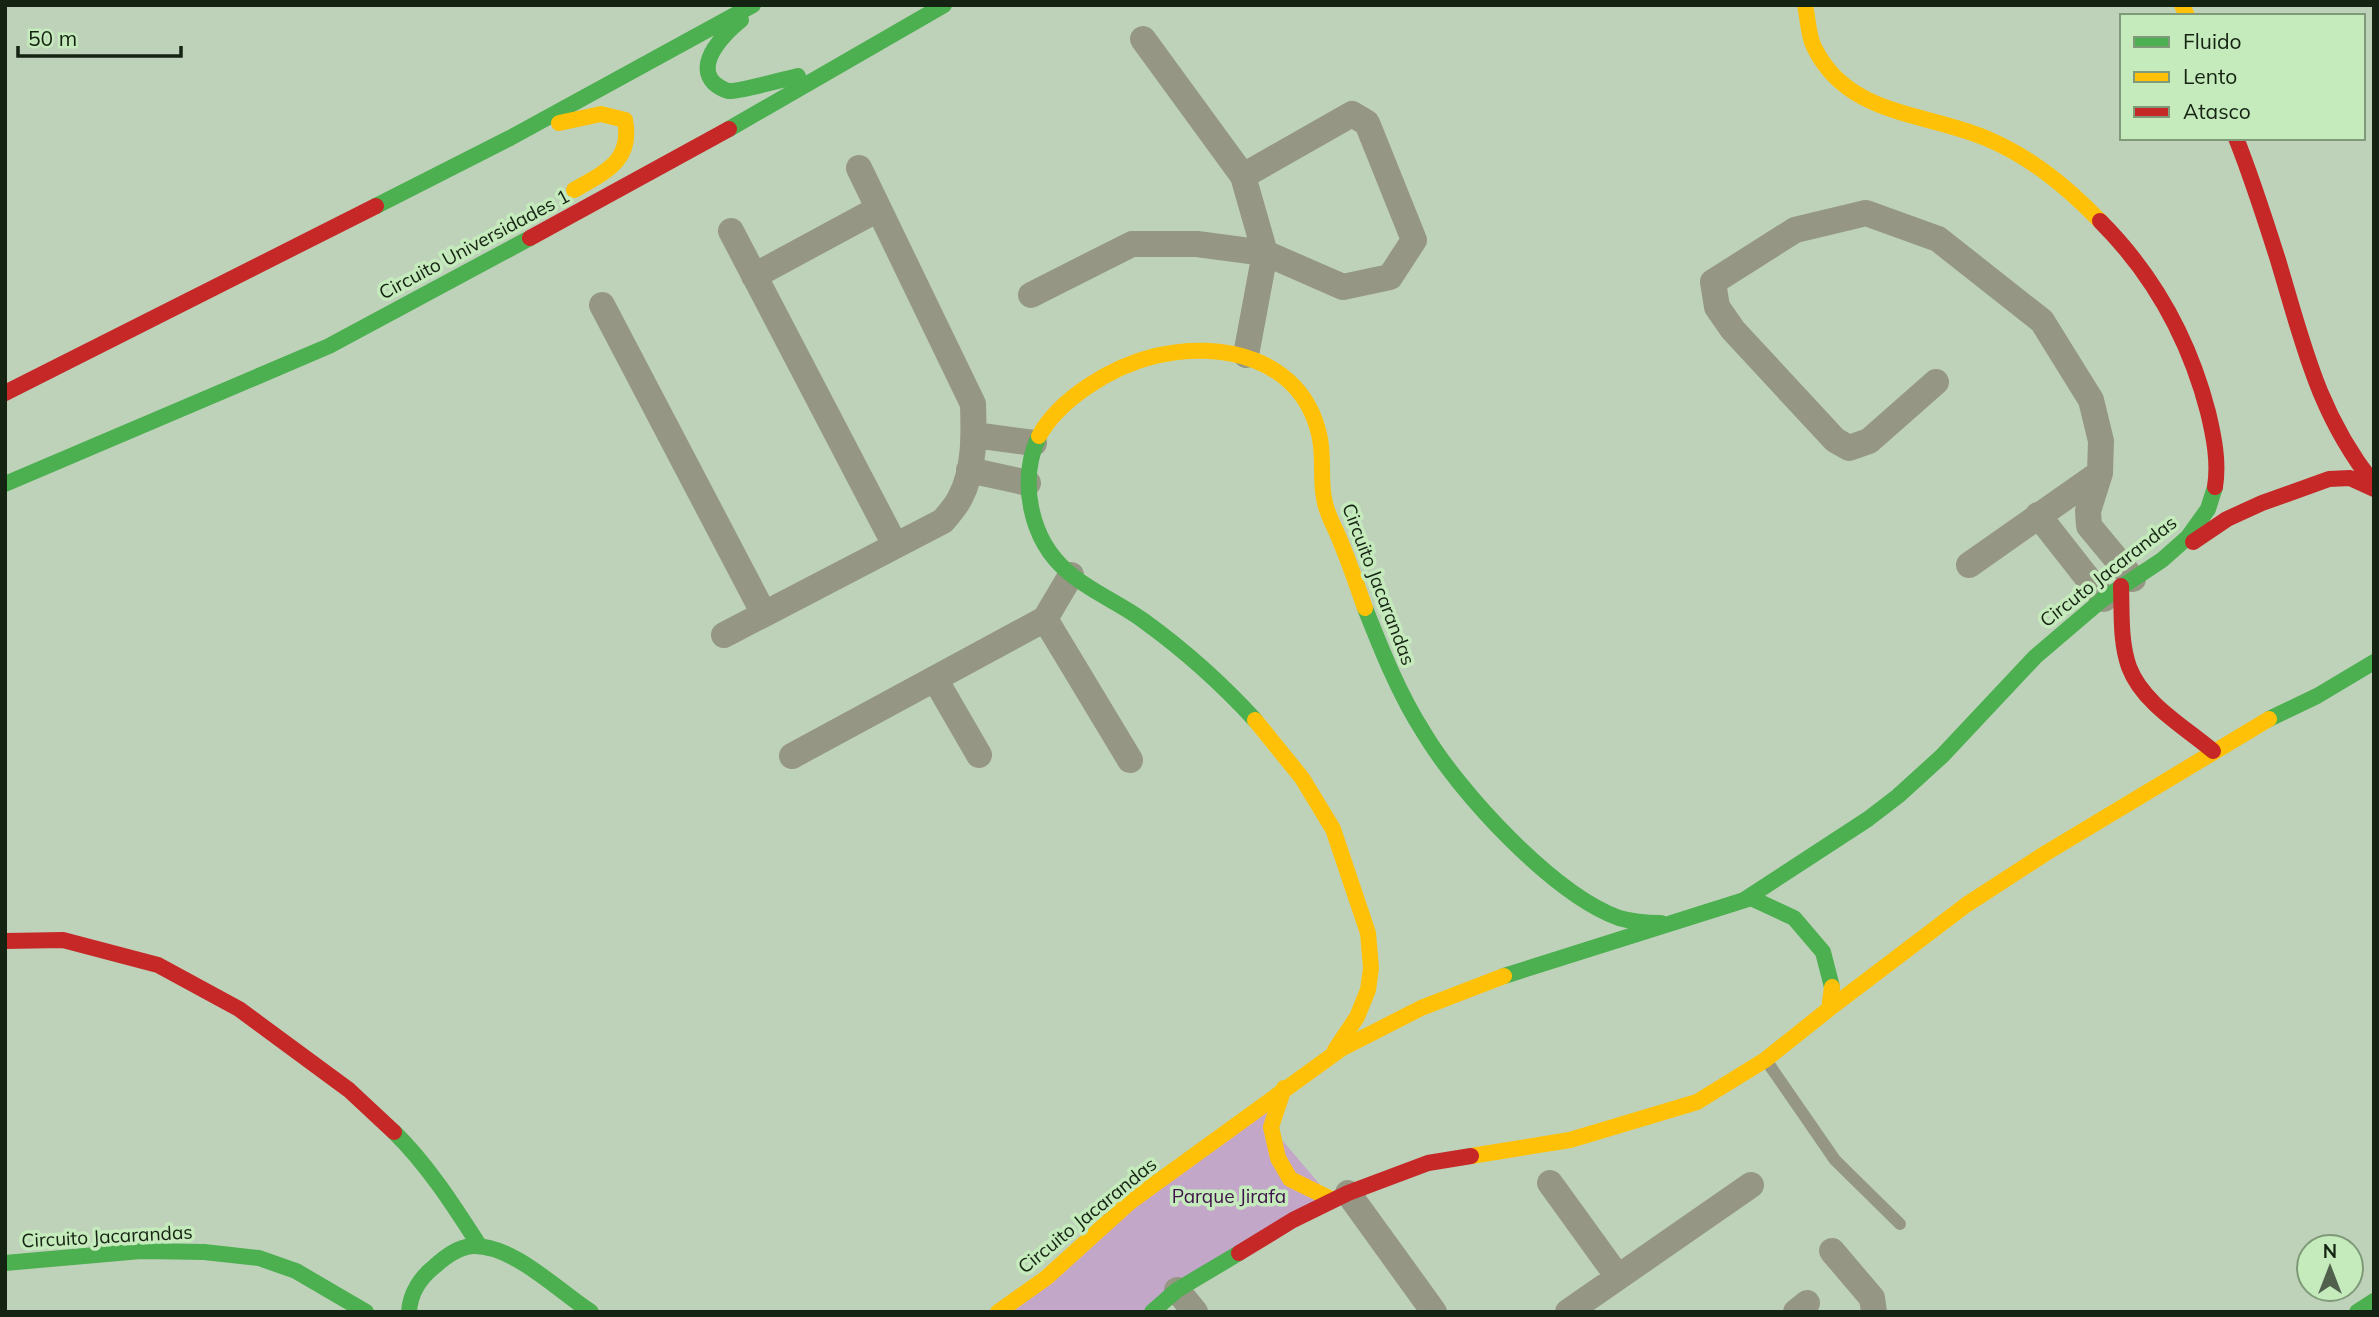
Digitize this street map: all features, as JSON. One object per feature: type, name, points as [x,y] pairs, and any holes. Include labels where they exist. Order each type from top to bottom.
[{"type":"street","points":[[5,393],[510,138],[753,5]]},
{"type":"street","points":[[762,5],[734,25],[718,41],[709,61],[708,72],[712,82],[720,89],[729,92],[836,67]]},
{"type":"street","name":"Circuito Universidades 1","points":[[5,484],[329,346],[693,150],[944,5]]},
{"type":"street","name":"Circuto Jacarandas","points":[[1329,1058],[1341,1049],[1421,1008],[1484,982],[1744,900],[1852,830],[1894,799],[1947,750],[1992,699],[2039,653],[2119,588],[2171,553],[2203,519],[2218,481],[2214,443],[2194,366],[2166,304],[2139,266],[2102,222],[2029,160],[1987,139],[1871,104],[1844,88],[1819,60],[1808,26],[1805,5]]},
{"type":"street","points":[[1143,39],[1242,176],[1265,253],[1246,355]]},
{"type":"street","points":[[510,138],[598,113],[613,113],[625,120],[629,133],[628,142],[612,168],[564,195]]},
{"type":"street","points":[[1031,295],[1132,244],[1197,244],[1265,253],[1343,287],[1390,277],[1414,240],[1367,122],[1352,114],[1242,176]]},
{"type":"street","points":[[2237,140],[2260,202],[2299,335],[2324,404],[2342,440],[2374,486]]},
{"type":"street","points":[[723,635],[943,521],[961,498],[970,470],[974,435],[972,404],[859,168]]},
{"type":"street","points":[[754,276],[878,209]]},
{"type":"street","points":[[1937,382],[1870,441],[1849,448],[1835,440],[1733,330],[1717,307],[1713,282],[1795,230],[1866,213],[1938,239],[2042,321],[2091,400],[2101,441],[2100,473],[2088,511],[2089,526],[2119,588],[2123,636],[2132,676],[2159,707],[2213,751]]},
{"type":"street","points":[[731,231],[895,545]]},
{"type":"street","points":[[329,346],[363,311],[398,291]]},
{"type":"street","points":[[602,305],[764,614]]},
{"type":"street","name":"Circuito Jacarandas","points":[[998,1312],[1046,1278],[1130,1202],[1329,1058],[1358,1018],[1370,980],[1372,963],[1365,922],[1334,831],[1281,749],[1241,703],[1142,619],[1072,575],[1058,562],[1040,534],[1029,503],[1029,464],[1034,443],[1062,404],[1080,391],[1127,365],[1187,349],[1211,348],[1246,355],[1261,361],[1284,378],[1307,407],[1320,436],[1320,472],[1326,508],[1392,674],[1411,713],[1431,745],[1507,837],[1584,900],[1623,919],[1653,923],[1676,922]]},
{"type":"street","points":[[974,435],[1034,443]]},
{"type":"street","points":[[970,470],[1028,483]]},
{"type":"street","points":[[1969,565],[2100,473]]},
{"type":"street","points":[[2171,553],[2204,536],[2227,519],[2302,487],[2329,479],[2350,478],[2374,486]]},
{"type":"street","points":[[2038,515],[2119,588]]},
{"type":"street","points":[[792,756],[1045,619],[1072,575]]},
{"type":"street","points":[[1045,619],[1130,760]]},
{"type":"street","points":[[1152,1312],[1177,1290],[1293,1220],[1340,1197],[1428,1163],[1570,1140],[1639,1122],[1697,1102],[1765,1060],[1978,898],[2046,853],[2257,725],[2317,696],[2374,662]]},
{"type":"street","points":[[935,679],[979,755]]},
{"type":"street","points":[[1744,900],[1751,898],[1794,918],[1822,952],[1832,987],[1829,1009]]},
{"type":"street","points":[[5,941],[63,940],[122,954],[158,965],[239,1009],[349,1090],[407,1145],[479,1245]]},
{"type":"street","points":[[1284,1088],[1271,1127],[1278,1158],[1290,1179],[1340,1197],[1434,1312]]},
{"type":"street","points":[[1550,1183],[1618,1276]]},
{"type":"street","points":[[1568,1312],[1751,1185]]},
{"type":"street","points":[[409,1312],[408,1303],[422,1278],[442,1256],[462,1245],[486,1245],[508,1255],[591,1312]]},
{"type":"street","name":"Circuito Jacarandas","points":[[5,1263],[141,1251],[204,1252],[259,1258],[296,1272],[366,1312]]},
{"type":"street","points":[[1832,1251],[1871,1298],[1874,1312]]},
{"type":"street","points":[[1177,1290],[1195,1312]]},
{"type":"street","points":[[2357,1312],[2374,1301]]},
{"type":"lane","points":[[1765,1060],[1835,1160],[1900,1224]]},
{"type":"green space","name":"Parque Jirafa","points":[[1284,1088],[1271,1127],[1333,1200],[1151,1312],[998,1312]]},
{"type":"traffic: fast","points":[[376,206],[510,138],[753,5]]},
{"type":"traffic: fast","points":[[729,129],[944,5]]},
{"type":"traffic: fast","points":[[741,20],[714,48],[710,57],[709,75],[714,83],[733,91],[798,76]]},
{"type":"traffic: fast","points":[[5,484],[329,346],[530,238]]},
{"type":"traffic: fast","points":[[1039,436],[1029,472],[1031,509],[1044,544],[1055,559],[1077,579],[1135,615],[1174,644],[1255,720]]},
{"type":"traffic: fast","points":[[1744,900],[1868,819],[1898,796],[1942,756],[2035,657],[2103,599],[2162,560],[2188,537],[2208,509],[2215,487]]},
{"type":"traffic: fast","points":[[1365,608],[1391,672],[1415,718],[1440,757],[1484,812],[1538,865],[1593,906],[1619,918],[1661,923]]},
{"type":"traffic: fast","points":[[2269,719],[2317,696],[2374,662]]},
{"type":"traffic: fast","points":[[1504,976],[1751,898],[1794,918],[1823,952],[1832,987]]},
{"type":"traffic: fast","points":[[394,1132],[429,1172],[479,1245]]},
{"type":"traffic: fast","points":[[409,1312],[414,1292],[425,1275],[452,1253],[473,1246],[504,1253],[520,1261],[591,1312]]},
{"type":"traffic: fast","points":[[5,1263],[141,1251],[204,1252],[259,1258],[296,1271],[366,1312]]},
{"type":"traffic: fast","points":[[1152,1312],[1177,1290],[1239,1253]]},
{"type":"traffic: fast","points":[[2357,1312],[2374,1301]]},
{"type":"traffic: slow","points":[[1805,5],[1814,47],[1829,70],[1847,87],[1890,109],[1964,130],[2004,147],[2048,174],[2100,221]]},
{"type":"traffic: slow","points":[[2182,5],[2186,14]]},
{"type":"traffic: slow","points":[[559,123],[601,114],[625,120],[625,146],[621,155],[606,171],[574,190]]},
{"type":"traffic: slow","points":[[1039,436],[1060,409],[1089,385],[1139,361],[1180,352],[1206,351],[1255,360],[1277,372],[1295,388],[1309,408],[1321,443],[1322,486],[1326,508],[1365,608]]},
{"type":"traffic: slow","points":[[1829,1009],[1966,905],[2046,853],[2269,719]]},
{"type":"traffic: slow","points":[[1255,720],[1302,778],[1333,829],[1368,933],[1371,968],[1368,990],[1357,1017],[1335,1050]]},
{"type":"traffic: slow","points":[[998,1312],[1046,1278],[1130,1202],[1341,1049],[1421,1008],[1504,976]]},
{"type":"traffic: slow","points":[[1471,1156],[1570,1140],[1697,1102],[1765,1060],[1829,1009],[1832,987]]},
{"type":"traffic: slow","points":[[1284,1088],[1271,1127],[1278,1158],[1290,1179],[1333,1200]]},
{"type":"traffic: jam","points":[[530,238],[729,129]]},
{"type":"traffic: jam","points":[[2237,140],[2314,377],[2339,431],[2374,484]]},
{"type":"traffic: jam","points":[[5,393],[376,206]]},
{"type":"traffic: jam","points":[[2100,221],[2137,263],[2153,286],[2191,359],[2212,431],[2216,459],[2215,487]]},
{"type":"traffic: jam","points":[[2193,542],[2227,519],[2262,503],[2329,479],[2350,478],[2374,489]]},
{"type":"traffic: jam","points":[[2121,586],[2124,647],[2135,680],[2154,704],[2213,751]]},
{"type":"traffic: jam","points":[[5,941],[63,940],[158,965],[239,1009],[349,1090],[394,1132]]},
{"type":"traffic: jam","points":[[1239,1253],[1293,1220],[1348,1193],[1428,1163],[1471,1156]]}]
